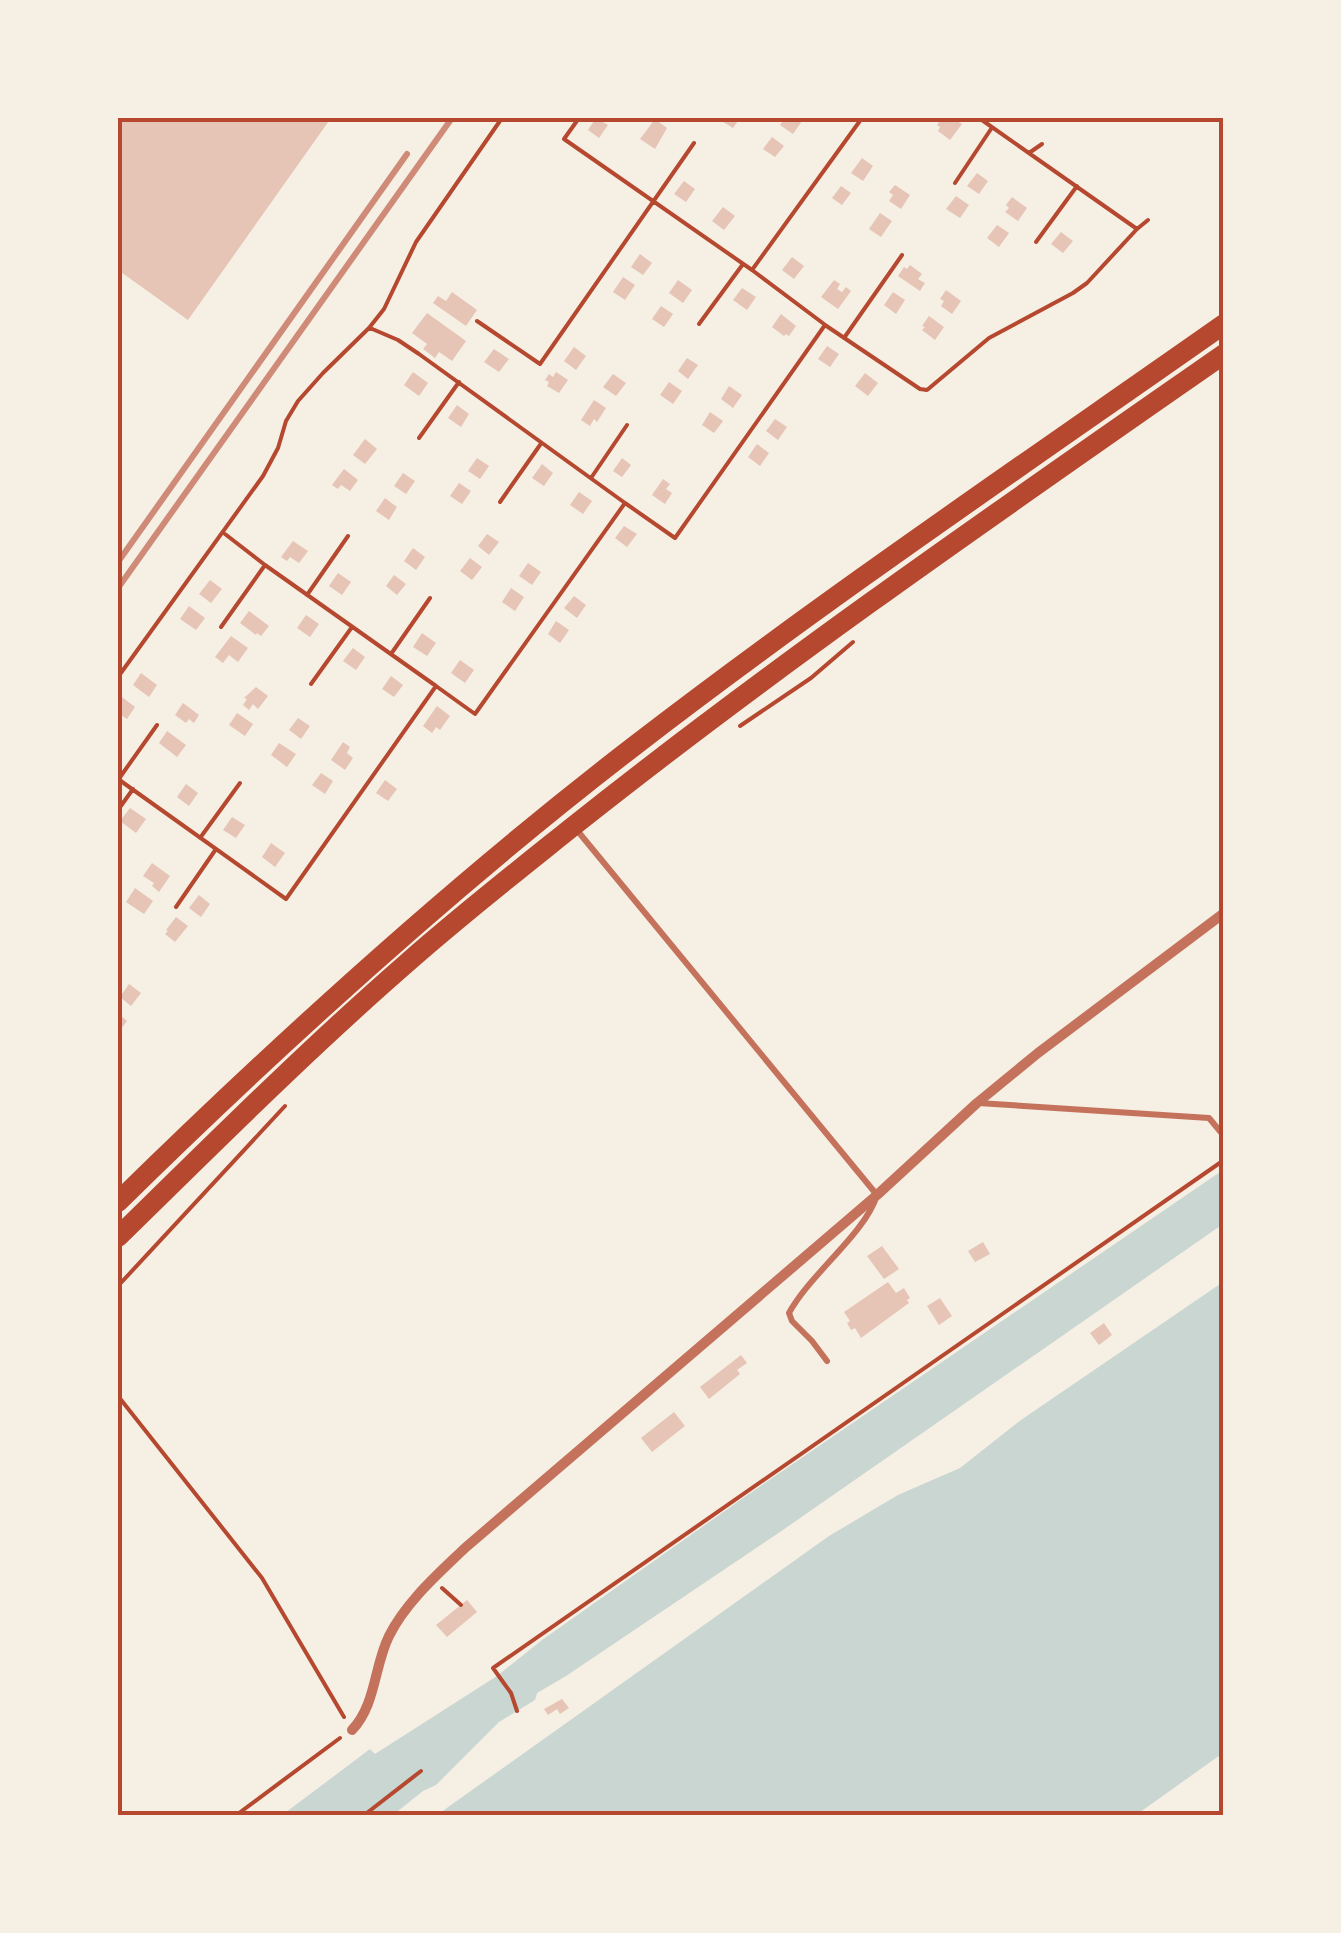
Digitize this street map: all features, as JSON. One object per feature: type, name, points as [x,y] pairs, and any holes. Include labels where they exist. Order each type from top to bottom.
[{"type":"main road","points":[[118,1202],[393,943],[606,769],[894,556],[1224,324]]},
{"type":"main road","points":[[118,1237],[245,1112],[492,890],[763,680],[1224,354]]},
{"type":"street","points":[[352,1730],[368,1705],[386,1641],[403,1612],[512,1506],[877,1195],[977,1103],[1224,914]]},
{"type":"lane","points":[[574,826],[877,1195],[861,1224],[798,1298],[790,1314],[827,1361]]},
{"type":"lane","points":[[977,1103],[1210,1118],[1224,1136]]},
{"type":"path","points":[[118,677],[263,476],[298,401],[384,309],[416,242],[502,118]]},
{"type":"path","points":[[579,118],[564,138],[825,325],[926,390],[989,338],[1073,294],[1148,220]]},
{"type":"path","points":[[752,270],[862,118]]},
{"type":"path","points":[[979,118],[1137,229]]},
{"type":"path","points":[[955,184],[992,127]]},
{"type":"path","points":[[477,321],[540,364],[694,142]]},
{"type":"path","points":[[1029,153],[1042,144]]},
{"type":"path","points":[[1036,242],[1076,186]]},
{"type":"path","points":[[844,338],[902,254]]},
{"type":"path","points":[[699,324],[743,264]]},
{"type":"path","points":[[369,328],[398,340],[460,382],[675,538],[825,325]]},
{"type":"path","points":[[420,438],[460,382]]},
{"type":"path","points":[[591,478],[627,426]]},
{"type":"path","points":[[500,502],[541,443]]},
{"type":"path","points":[[223,533],[475,714],[625,503]]},
{"type":"path","points":[[307,595],[348,536]]},
{"type":"path","points":[[221,627],[265,565]]},
{"type":"path","points":[[390,654],[430,598]]},
{"type":"path","points":[[311,684],[352,627]]},
{"type":"path","points":[[740,726],[811,678],[858,638]]},
{"type":"path","points":[[156,724],[118,780],[286,900],[436,686]]},
{"type":"path","points":[[200,838],[240,783]]},
{"type":"path","points":[[118,810],[132,790]]},
{"type":"path","points":[[176,907],[216,849]]},
{"type":"path","points":[[118,1286],[286,1105]]},
{"type":"path","points":[[516,1711],[511,1692],[493,1668],[1224,1160]]},
{"type":"path","points":[[118,1396],[262,1578],[352,1730],[235,1816]]},
{"type":"path","points":[[433,1580],[461,1604]]},
{"type":"path","points":[[363,1816],[420,1771]]},
{"type":"shaded area","points":[[1223,1170],[1223,1224],[780,1532],[537,1693],[535,1700],[499,1722],[436,1785],[393,1815],[281,1816],[370,1749],[375,1754],[497,1676],[746,1496]]},
{"type":"shaded area","points":[[1223,1282],[1223,1753],[1136,1815],[437,1815],[829,1536],[898,1495],[960,1468],[1021,1420]]},
{"type":"building","points":[[118,118],[331,118],[188,320],[118,270]]},
{"type":"building","points":[[596,118],[608,125],[599,138],[588,130]]},
{"type":"building","points":[[722,118],[740,118],[733,128]]},
{"type":"building","points":[[785,118],[802,121],[793,134],[780,125]]},
{"type":"building","points":[[942,118],[962,124],[950,140],[938,131]]},
{"type":"building","points":[[655,119],[667,128],[655,149],[640,139]]},
{"type":"building","points":[[772,137],[784,146],[775,157],[763,149]]},
{"type":"building","points":[[862,158],[873,166],[863,181],[851,173]]},
{"type":"building","points":[[977,173],[988,181],[979,194],[967,186]]},
{"type":"building","points":[[684,181],[695,189],[686,202],[674,194]]},
{"type":"building","points":[[895,185],[910,195],[901,209],[889,201],[893,195],[889,192]]},
{"type":"building","points":[[841,186],[851,193],[842,205],[832,198]]},
{"type":"building","points":[[956,196],[969,205],[960,218],[946,209]]},
{"type":"building","points":[[1012,197],[1027,208],[1018,221],[1005,212]]},
{"type":"building","points":[[723,207],[735,216],[724,230],[712,221]]},
{"type":"building","points":[[880,213],[892,221],[881,237],[869,229]]},
{"type":"building","points":[[997,225],[1009,233],[999,247],[987,238]]},
{"type":"building","points":[[1061,232],[1073,241],[1063,253],[1051,244]]},
{"type":"building","points":[[640,254],[652,263],[643,275],[631,267]]},
{"type":"building","points":[[792,257],[804,266],[794,279],[782,270]]},
{"type":"building","points":[[910,265],[922,274],[918,279],[925,283],[920,291],[898,276]]},
{"type":"building","points":[[623,277],[635,285],[625,300],[613,292]]},
{"type":"building","points":[[678,280],[692,290],[683,303],[669,293]]},
{"type":"building","points":[[834,280],[840,284],[837,289],[842,292],[846,287],[851,291],[838,309],[821,297]]},
{"type":"building","points":[[742,288],[756,297],[747,310],[733,300]]},
{"type":"building","points":[[946,290],[961,301],[952,314],[941,306],[944,301],[940,299]]},
{"type":"building","points":[[452,292],[477,310],[466,326],[433,303],[438,296],[446,301]]},
{"type":"building","points":[[893,292],[905,300],[896,314],[884,305]]},
{"type":"building","points":[[661,306],[673,314],[664,327],[652,319]]},
{"type":"building","points":[[427,313],[466,341],[452,361],[439,352],[435,358],[423,349],[427,344],[412,333]]},
{"type":"building","points":[[781,314],[796,326],[789,336],[772,327]]},
{"type":"building","points":[[929,316],[944,327],[935,340],[922,330]]},
{"type":"building","points":[[827,346],[839,354],[830,367],[818,359]]},
{"type":"building","points":[[574,347],[586,356],[576,370],[564,361]]},
{"type":"building","points":[[494,349],[509,359],[499,372],[484,362]]},
{"type":"building","points":[[687,358],[698,365],[688,379],[678,371]]},
{"type":"building","points":[[413,372],[428,383],[419,396],[404,385]]},
{"type":"building","points":[[556,372],[568,380],[559,393],[547,386],[549,382],[545,380]]},
{"type":"building","points":[[865,373],[878,383],[868,396],[855,386]]},
{"type":"building","points":[[613,374],[626,383],[616,396],[603,387]]},
{"type":"building","points":[[669,382],[682,391],[673,404],[660,395]]},
{"type":"building","points":[[729,386],[742,395],[733,408],[721,399]]},
{"type":"building","points":[[594,400],[606,408],[590,426],[581,420]]},
{"type":"building","points":[[457,405],[469,414],[461,427],[448,418]]},
{"type":"building","points":[[710,412],[723,421],[714,433],[702,425]]},
{"type":"building","points":[[775,419],[787,427],[778,440],[766,431]]},
{"type":"building","points":[[365,439],[377,449],[365,464],[353,455]]},
{"type":"building","points":[[757,444],[769,453],[760,466],[748,457]]},
{"type":"building","points":[[477,458],[489,466],[480,479],[468,471]]},
{"type":"building","points":[[622,458],[631,465],[622,477],[613,471]]},
{"type":"building","points":[[542,464],[553,473],[544,486],[532,478]]},
{"type":"building","points":[[344,469],[358,480],[350,491],[332,485]]},
{"type":"building","points":[[403,473],[415,481],[406,494],[394,486]]},
{"type":"building","points":[[663,479],[670,484],[666,489],[672,493],[665,504],[652,495]]},
{"type":"building","points":[[459,483],[471,491],[462,504],[450,496]]},
{"type":"building","points":[[579,492],[592,501],[583,514],[570,505]]},
{"type":"building","points":[[385,498],[397,507],[389,520],[376,511]]},
{"type":"building","points":[[624,526],[637,534],[627,547],[615,538]]},
{"type":"building","points":[[487,534],[499,542],[489,555],[478,546]]},
{"type":"building","points":[[293,541],[308,551],[299,563],[281,557]]},
{"type":"building","points":[[413,548],[425,557],[416,570],[404,561]]},
{"type":"building","points":[[470,558],[482,567],[472,580],[460,571]]},
{"type":"building","points":[[528,563],[541,572],[532,585],[519,576]]},
{"type":"building","points":[[338,573],[351,582],[342,595],[329,586]]},
{"type":"building","points":[[394,575],[406,584],[397,595],[386,586]]},
{"type":"building","points":[[210,580],[222,589],[211,603],[199,594]]},
{"type":"building","points":[[511,588],[524,597],[515,611],[502,602]]},
{"type":"building","points":[[574,596],[586,605],[577,618],[564,608]]},
{"type":"building","points":[[189,606],[205,618],[196,630],[180,619]]},
{"type":"building","points":[[249,611],[269,626],[261,636],[240,623]]},
{"type":"building","points":[[306,615],[319,624],[310,637],[297,628]]},
{"type":"building","points":[[556,621],[569,630],[560,643],[548,634]]},
{"type":"building","points":[[422,633],[436,643],[427,656],[413,647]]},
{"type":"building","points":[[231,636],[248,648],[238,662],[229,655],[223,663],[215,657]]},
{"type":"building","points":[[353,648],[365,657],[356,670],[343,661]]},
{"type":"building","points":[[460,660],[474,670],[465,683],[451,673]]},
{"type":"building","points":[[141,673],[157,685],[149,697],[133,685]]},
{"type":"building","points":[[391,676],[403,685],[394,697],[382,689]]},
{"type":"building","points":[[256,687],[268,696],[258,709],[253,704],[249,710],[243,705],[247,699],[244,698]]},
{"type":"building","points":[[122,697],[135,707],[127,719],[118,713]]},
{"type":"building","points":[[183,703],[199,715],[194,723],[189,719],[186,723],[175,715]]},
{"type":"building","points":[[437,706],[450,716],[440,730],[436,727],[432,733],[423,726]]},
{"type":"building","points":[[237,713],[253,724],[245,736],[229,725]]},
{"type":"building","points":[[298,718],[310,726],[301,739],[289,730]]},
{"type":"building","points":[[167,731],[186,745],[177,757],[159,743]]},
{"type":"building","points":[[343,742],[350,747],[347,753],[353,758],[345,770],[331,760]]},
{"type":"building","points":[[279,743],[296,754],[287,767],[271,755]]},
{"type":"building","points":[[321,773],[333,781],[325,794],[312,785]]},
{"type":"building","points":[[385,780],[397,789],[388,801],[376,793]]},
{"type":"building","points":[[186,784],[198,793],[189,806],[177,797]]},
{"type":"building","points":[[130,808],[146,819],[136,833],[120,821]]},
{"type":"building","points":[[232,817],[245,825],[236,838],[223,830]]},
{"type":"building","points":[[271,843],[285,853],[275,867],[262,857]]},
{"type":"building","points":[[152,863],[170,876],[159,892],[143,876]]},
{"type":"building","points":[[135,888],[153,901],[144,914],[126,902]]},
{"type":"building","points":[[199,895],[210,904],[201,917],[189,908]]},
{"type":"building","points":[[176,917],[188,926],[175,942],[165,934]]},
{"type":"building","points":[[129,984],[141,993],[131,1006],[120,997]]},
{"type":"building","points":[[118,1013],[127,1021],[118,1033]]},
{"type":"building","points":[[983,1242],[990,1254],[975,1262],[968,1251]]},
{"type":"building","points":[[882,1246],[899,1269],[884,1279],[867,1256]]},
{"type":"building","points":[[888,1282],[896,1293],[904,1288],[909,1303],[861,1338],[855,1328],[851,1330],[844,1312]]},
{"type":"building","points":[[940,1298],[952,1316],[939,1325],[927,1306]]},
{"type":"building","points":[[1104,1323],[1112,1335],[1099,1345],[1090,1333]]},
{"type":"building","points":[[741,1355],[747,1363],[737,1370],[740,1374],[709,1399],[700,1387]]},
{"type":"building","points":[[674,1412],[685,1426],[652,1452],[641,1438]]},
{"type":"building","points":[[467,1600],[477,1612],[447,1637],[436,1625]]},
{"type":"building","points":[[562,1699],[569,1708],[548,1715],[544,1709]]},
{"type":"railway","points":[[118,588],[452,118]]},
{"type":"railway","points":[[118,562],[407,154]]}]
